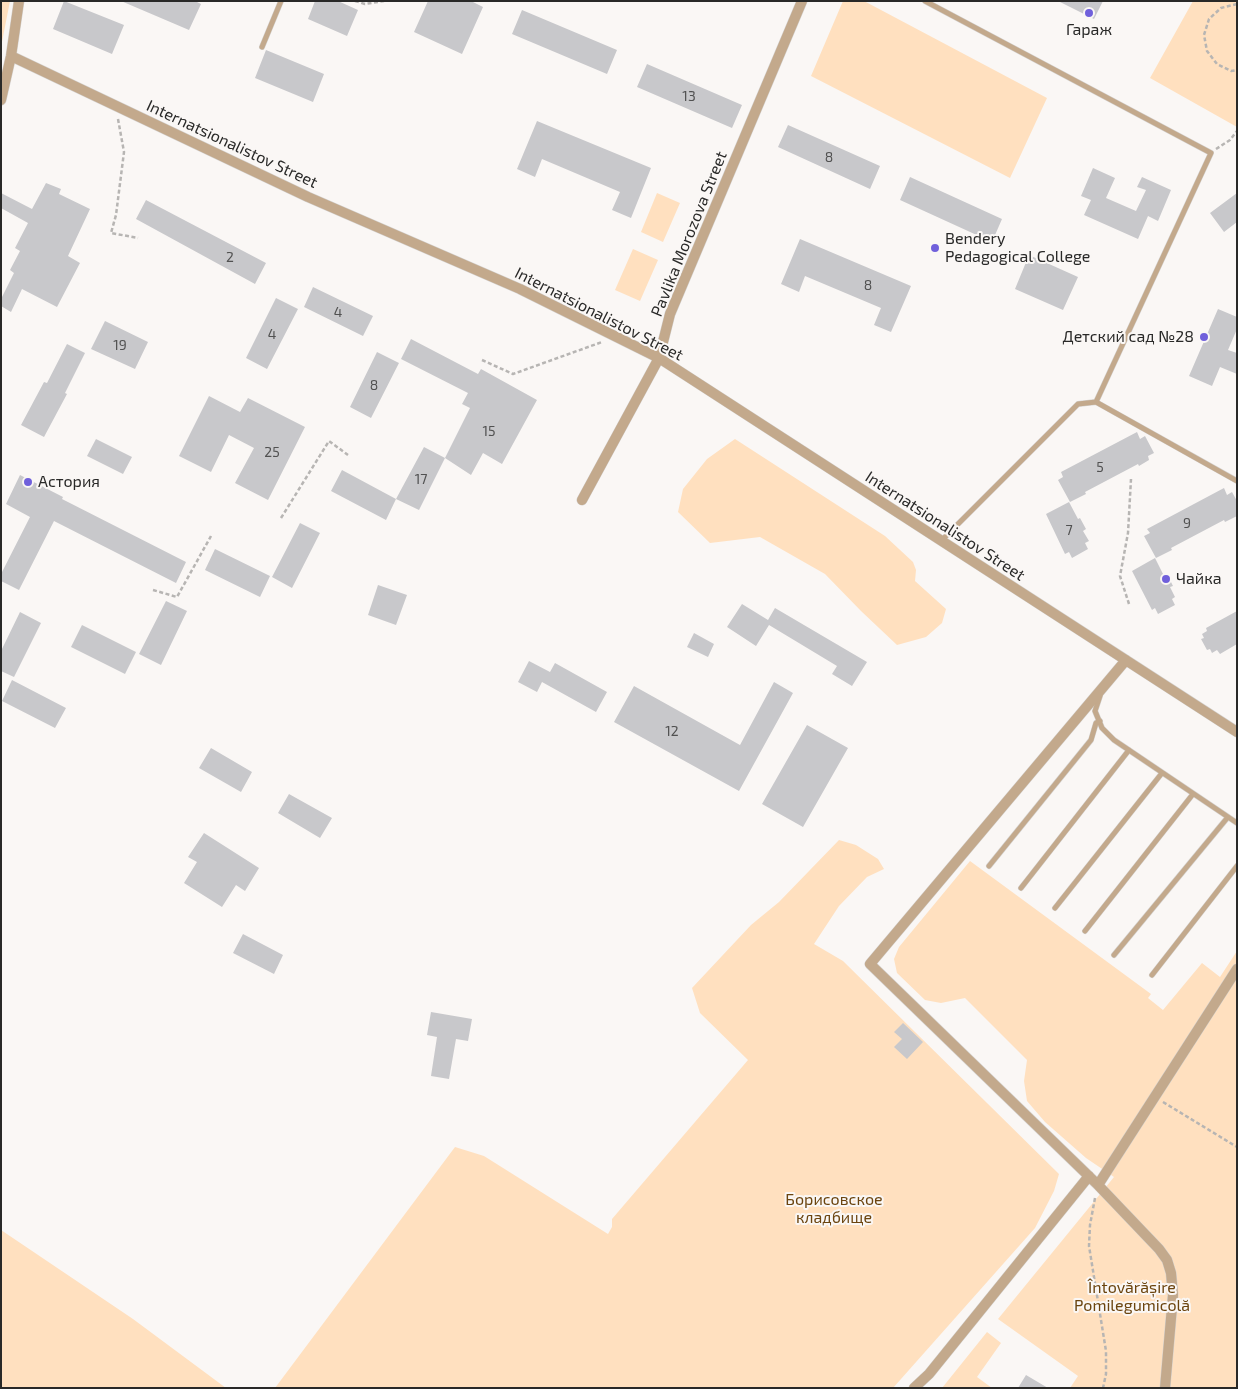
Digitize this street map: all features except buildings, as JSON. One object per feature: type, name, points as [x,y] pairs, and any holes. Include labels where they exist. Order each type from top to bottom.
[{"type":"street","points":[[1,100],[12,56],[19,1]]},
{"type":"street","name":"Pavlika Morozova Street","points":[[582,500],[659,358],[670,314],[802,1]]},
{"type":"street","name":"Internatsionalistov Street","points":[[12,56],[308,197],[520,289],[659,358],[1237,732]]},
{"type":"street","points":[[1126,660],[870,964],[1089,1176],[1144,1231],[1159,1249],[1169,1267],[1173,1295],[1165,1388]]},
{"type":"street","points":[[1098,1185],[1237,969]]},
{"type":"street","points":[[914,1388],[929,1374],[1089,1176]]},
{"type":"lane","points":[[262,48],[281,1]]},
{"type":"lane","points":[[925,1],[1211,153],[1096,402]]},
{"type":"lane","points":[[941,542],[1078,404],[1096,402],[1237,481]]},
{"type":"lane","points":[[1102,688],[1095,711],[1102,728],[1114,740],[1237,823]]},
{"type":"lane","points":[[988,866],[1091,740],[1096,723],[1100,721]]},
{"type":"lane","points":[[1021,888],[1129,750]]},
{"type":"lane","points":[[1055,908],[1162,773]]},
{"type":"lane","points":[[1085,931],[1193,794]]},
{"type":"lane","points":[[1114,954],[1228,817]]},
{"type":"lane","points":[[1152,975],[1237,866]]},
{"type":"path","points":[[356,1],[366,4],[384,1]]},
{"type":"path","points":[[1237,4],[1221,8],[1209,19],[1204,35],[1207,51],[1217,64],[1231,70],[1237,70]]},
{"type":"path","points":[[116,106],[124,152],[116,215],[111,233],[138,238]]},
{"type":"path","points":[[1211,153],[1230,140],[1237,131]]},
{"type":"path","points":[[482,360],[513,374],[616,337]]},
{"type":"path","points":[[281,518],[329,441],[348,455]]},
{"type":"path","points":[[1130,604],[1120,576],[1128,534],[1131,479]]},
{"type":"path","points":[[153,590],[177,597],[211,536]]},
{"type":"path","points":[[1154,1096],[1237,1147]]},
{"type":"path","points":[[1098,1185],[1090,1225],[1089,1246],[1106,1350],[1103,1388]]},
{"type":"green space","points":[[1,1],[10,1],[1,47]]},
{"type":"green space","points":[[843,1],[864,1],[1047,98],[1010,178],[811,76]]},
{"type":"green space","points":[[1193,1],[1237,1],[1237,127],[1150,78]]},
{"type":"green space","points":[[657,193],[680,203],[663,242],[641,232]]},
{"type":"green space","points":[[633,249],[658,260],[640,301],[615,290]]},
{"type":"green space","points":[[735,439],[885,536],[913,562],[916,570],[915,581],[946,609],[942,623],[926,637],[897,645],[825,574],[760,537],[710,543],[678,512],[683,489],[707,459]]},
{"type":"green space","name":"Борисовское кладбище","points":[[839,840],[856,845],[878,859],[884,869],[867,877],[839,906],[814,944],[843,961],[1059,1174],[1054,1191],[1035,1228],[893,1388],[275,1388],[455,1147],[484,1156],[608,1234],[612,1227],[612,1219],[748,1060],[700,1013],[692,988],[751,925],[779,902]]},
{"type":"green space","name":"Întovărășire Pomilegumicolă","points":[[970,861],[1151,994],[1148,998],[1163,1010],[1202,963],[1220,977],[1237,951],[1237,1388],[1070,1388],[1078,1376],[998,1319],[1114,1177],[1086,1158],[1045,1122],[1027,1101],[1024,1081],[1027,1060],[965,998],[941,1003],[925,1000],[897,973],[894,959],[899,947]]},
{"type":"green space","points":[[1,1230],[133,1319],[226,1388],[1,1388]]},
{"type":"green space","points":[[987,1332],[1001,1343],[977,1377],[992,1388],[942,1388]]},
{"type":"place","name":"Гараж","points":[[1089,13]]},
{"type":"place","name":"Bendery Pedagogical College","points":[[935,248]]},
{"type":"place","name":"Детский сад №28","points":[[1204,337]]},
{"type":"place","name":"Астория","points":[[28,482]]},
{"type":"place","name":"Чайка","points":[[1166,579]]}]
